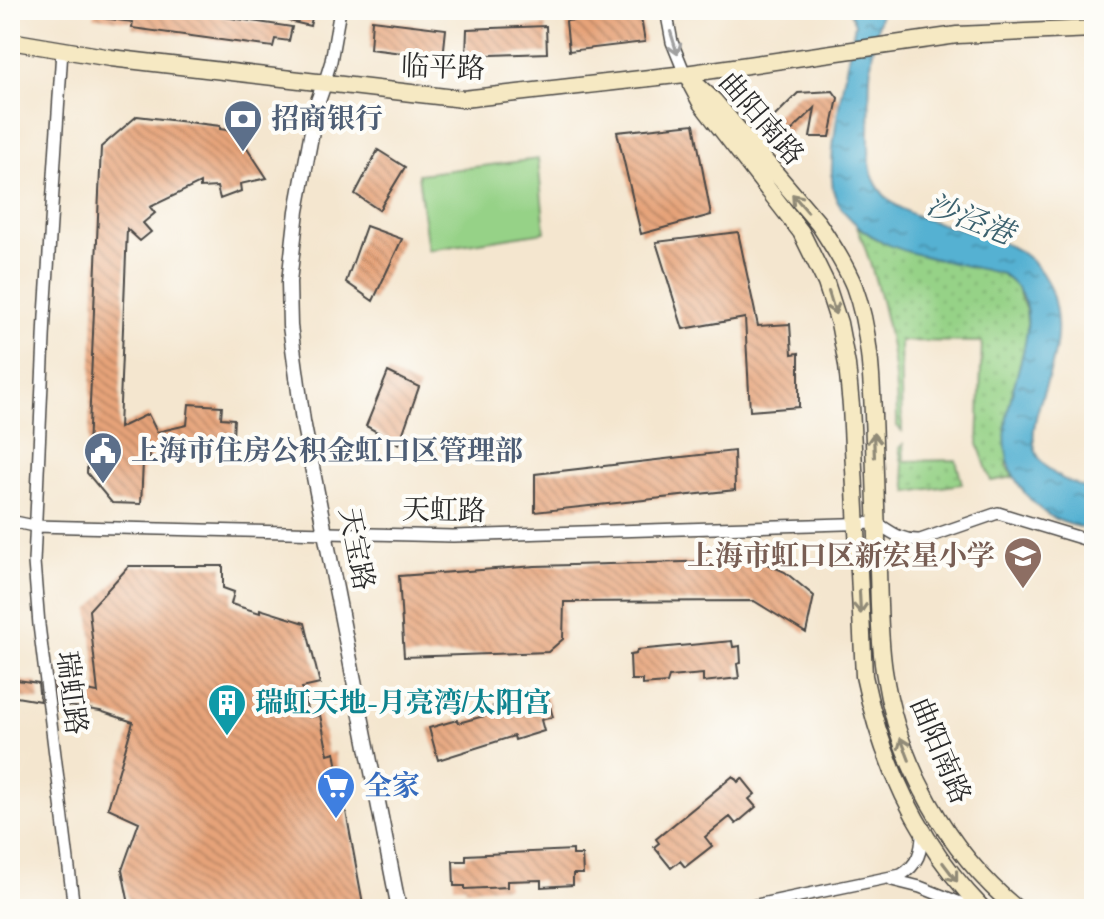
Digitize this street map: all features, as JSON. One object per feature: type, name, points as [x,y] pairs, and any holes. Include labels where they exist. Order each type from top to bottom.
[{"type":"main road","name":"临平路","points":[[10,41],[111,58],[463,99],[685,74],[957,35],[1094,29]]},
{"type":"main road","name":"曲阳南路","points":[[685,74],[714,101],[818,223],[853,286],[863,319],[868,352],[884,671],[894,717],[930,804],[954,843],[976,871],[1017,909]]},
{"type":"main road","name":"曲阳南路","points":[[685,74],[699,101],[801,232],[826,283],[839,323],[847,365],[864,676],[872,715],[899,785],[922,830],[946,867],[983,909]]},
{"type":"street","name":"天宝路","points":[[340,10],[331,61],[317,104],[297,211],[289,282],[295,373],[399,909]]},
{"type":"street","points":[[666,10],[672,42],[685,74]]},
{"type":"street","name":"瑞虹路","points":[[62,50],[34,526],[39,625],[74,909]]},
{"type":"street","points":[[877,523],[899,538],[920,540],[998,513],[1094,542]]},
{"type":"street","name":"天虹路","points":[[10,521],[34,526],[453,536],[877,523]]},
{"type":"street","points":[[737,909],[905,874],[917,860],[922,847],[922,830]]},
{"type":"street","points":[[887,879],[920,887],[976,909]]},
{"type":"green space","points":[[538,159],[545,232],[428,250],[418,174]]},
{"type":"green space","points":[[857,226],[879,241],[905,250],[1002,274],[1016,286],[1026,311],[1028,335],[1007,466],[1013,477],[991,481],[978,444],[982,342],[900,341],[902,431],[897,426],[895,374],[887,324]]},
{"type":"green space","points":[[903,444],[904,461],[956,460],[962,484],[908,492],[899,448]]},
{"type":"water","points":[[849,10],[881,10],[870,83],[869,155],[874,179],[890,201],[915,215],[1004,243],[1030,259],[1048,284],[1057,322],[1055,349],[1035,422],[1034,443],[1041,462],[1060,478],[1094,491],[1094,530],[1064,523],[1047,515],[1025,493],[1009,464],[1005,434],[1009,404],[1025,345],[1027,318],[1021,294],[1002,274],[920,255],[877,239],[852,220],[835,196],[832,181],[834,137],[855,24]]},
{"type":"building","points":[[95,10],[177,10],[292,27],[289,41],[275,39],[273,47],[132,28],[133,22],[94,17]]},
{"type":"building","points":[[292,10],[313,14],[310,26],[289,21]]},
{"type":"building","points":[[640,12],[645,42],[569,51],[566,21]]},
{"type":"building","points":[[372,20],[446,29],[443,58],[370,49]]},
{"type":"building","points":[[546,26],[547,53],[466,56],[467,29]]},
{"type":"building","points":[[833,91],[838,98],[830,137],[810,137],[815,108],[784,138],[769,122],[798,93]]},
{"type":"building","points":[[137,116],[220,126],[220,129],[236,131],[267,178],[240,184],[241,191],[220,199],[217,187],[200,188],[200,183],[150,207],[155,213],[143,223],[151,232],[140,241],[127,229],[119,428],[148,414],[157,432],[187,425],[189,404],[222,406],[221,418],[234,419],[231,459],[217,458],[217,446],[201,444],[201,439],[148,451],[151,458],[143,462],[141,504],[112,503],[87,473],[101,147]]},
{"type":"building","points":[[694,124],[711,215],[641,234],[617,132]]},
{"type":"building","points":[[378,150],[405,167],[379,210],[355,194]]},
{"type":"building","points":[[366,226],[402,239],[373,301],[346,282]]},
{"type":"building","points":[[738,232],[758,326],[790,324],[792,354],[799,353],[799,407],[750,411],[745,318],[683,329],[656,242]]},
{"type":"building","points":[[388,372],[419,387],[399,444],[366,426]]},
{"type":"building","points":[[734,451],[735,490],[535,512],[535,474]]},
{"type":"building","points":[[758,560],[785,572],[814,596],[806,633],[754,601],[564,602],[563,639],[548,652],[404,657],[399,576],[535,566]]},
{"type":"building","name":"瑞虹天地-月亮湾/太阳宫","points":[[129,566],[223,566],[223,588],[234,592],[231,604],[305,623],[320,684],[302,688],[309,717],[320,715],[328,754],[335,752],[364,909],[130,909],[122,870],[139,822],[108,808],[133,722],[100,711],[57,704],[55,686],[98,693],[89,610]]},
{"type":"building","points":[[732,641],[733,647],[740,646],[741,663],[737,664],[739,678],[703,682],[703,674],[669,677],[667,683],[642,685],[642,680],[631,680],[630,655],[636,654],[637,650]]},
{"type":"building","points":[[10,679],[38,683],[40,701],[10,696]]},
{"type":"building","points":[[547,696],[553,717],[541,720],[544,731],[515,740],[514,736],[438,760],[429,728],[495,713],[493,706],[512,701],[513,706]]},
{"type":"building","points":[[733,776],[738,782],[742,778],[755,794],[749,799],[756,807],[736,824],[730,817],[705,837],[712,846],[685,867],[680,861],[671,868],[654,847],[659,843],[656,839]]},
{"type":"building","points":[[573,850],[573,855],[582,855],[583,874],[573,874],[573,885],[541,887],[541,880],[507,881],[507,887],[465,889],[465,886],[454,886],[453,861],[466,861],[466,855]]},
{"type":"place","name":"招商银行","points":[[243,153]]},
{"type":"place","name":"上海市住房公积金虹口区管理部","points":[[103,485]]},
{"type":"place","name":"上海市虹口区新宏星小学","points":[[1023,590]]},
{"type":"place","name":"瑞虹天地-月亮湾/太阳宫","points":[[227,737]]},
{"type":"place","name":"全家","points":[[336,820]]},
{"type":"water label","name":"沙泾港","points":[[970,220]]}]
